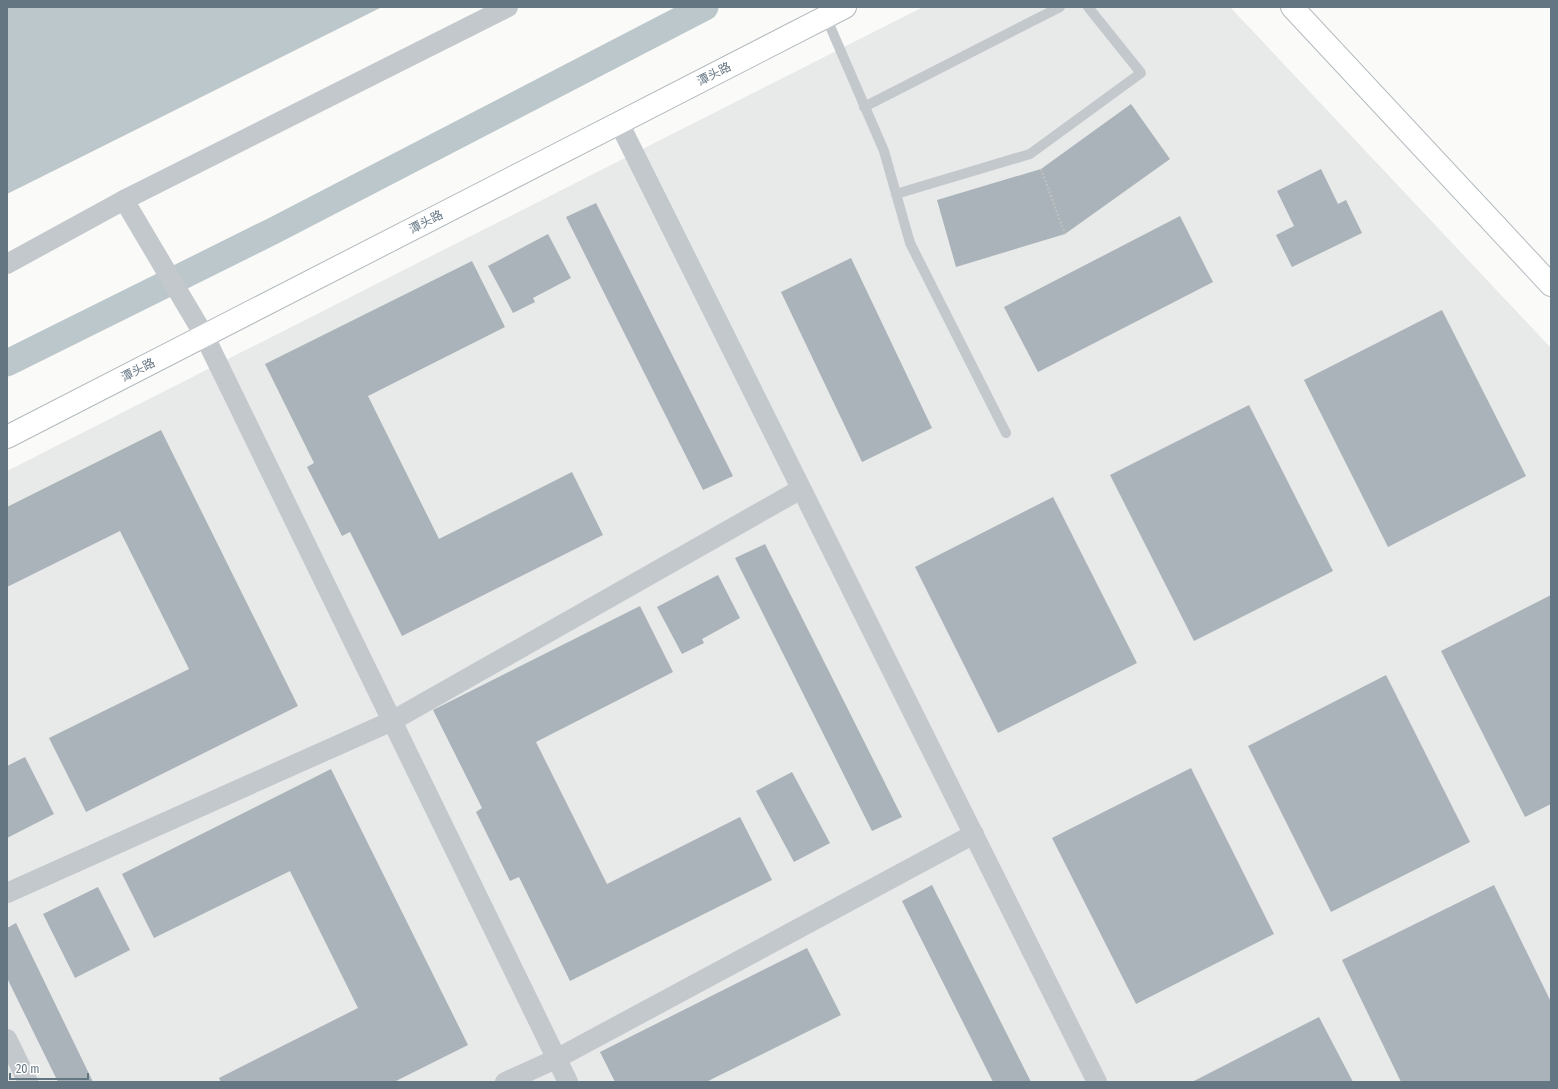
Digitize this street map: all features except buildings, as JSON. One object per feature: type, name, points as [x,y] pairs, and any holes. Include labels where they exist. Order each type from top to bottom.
[{"type":"street","points":[[7,264],[124,200],[508,7]]},
{"type":"street","points":[[1292,7],[1551,286]]},
{"type":"street","name":"潭头路","points":[[7,437],[835,12]]},
{"type":"street","points":[[619,123],[1097,1082]]},
{"type":"street","points":[[124,200],[204,335],[568,1082]]},
{"type":"street","points":[[7,893],[392,720],[801,489]]},
{"type":"street","points":[[505,1082],[556,1059],[974,834]]},
{"type":"street","points":[[7,1039],[28,1082]]},
{"type":"lane","points":[[864,107],[1060,7]]},
{"type":"lane","points":[[896,194],[1030,154],[1140,73],[1088,7]]},
{"type":"lane","points":[[835,12],[864,107],[884,151],[910,243],[1006,433]]},
{"type":"path","points":[[1041,169],[1065,234]]},
{"type":"shaded area","points":[[7,7],[382,7],[7,194]]},
{"type":"shaded area","points":[[923,7],[1230,7],[1551,348],[1551,1082],[7,1082],[7,471]]},
{"type":"waterway","points":[[7,363],[273,231],[705,7]]}]
